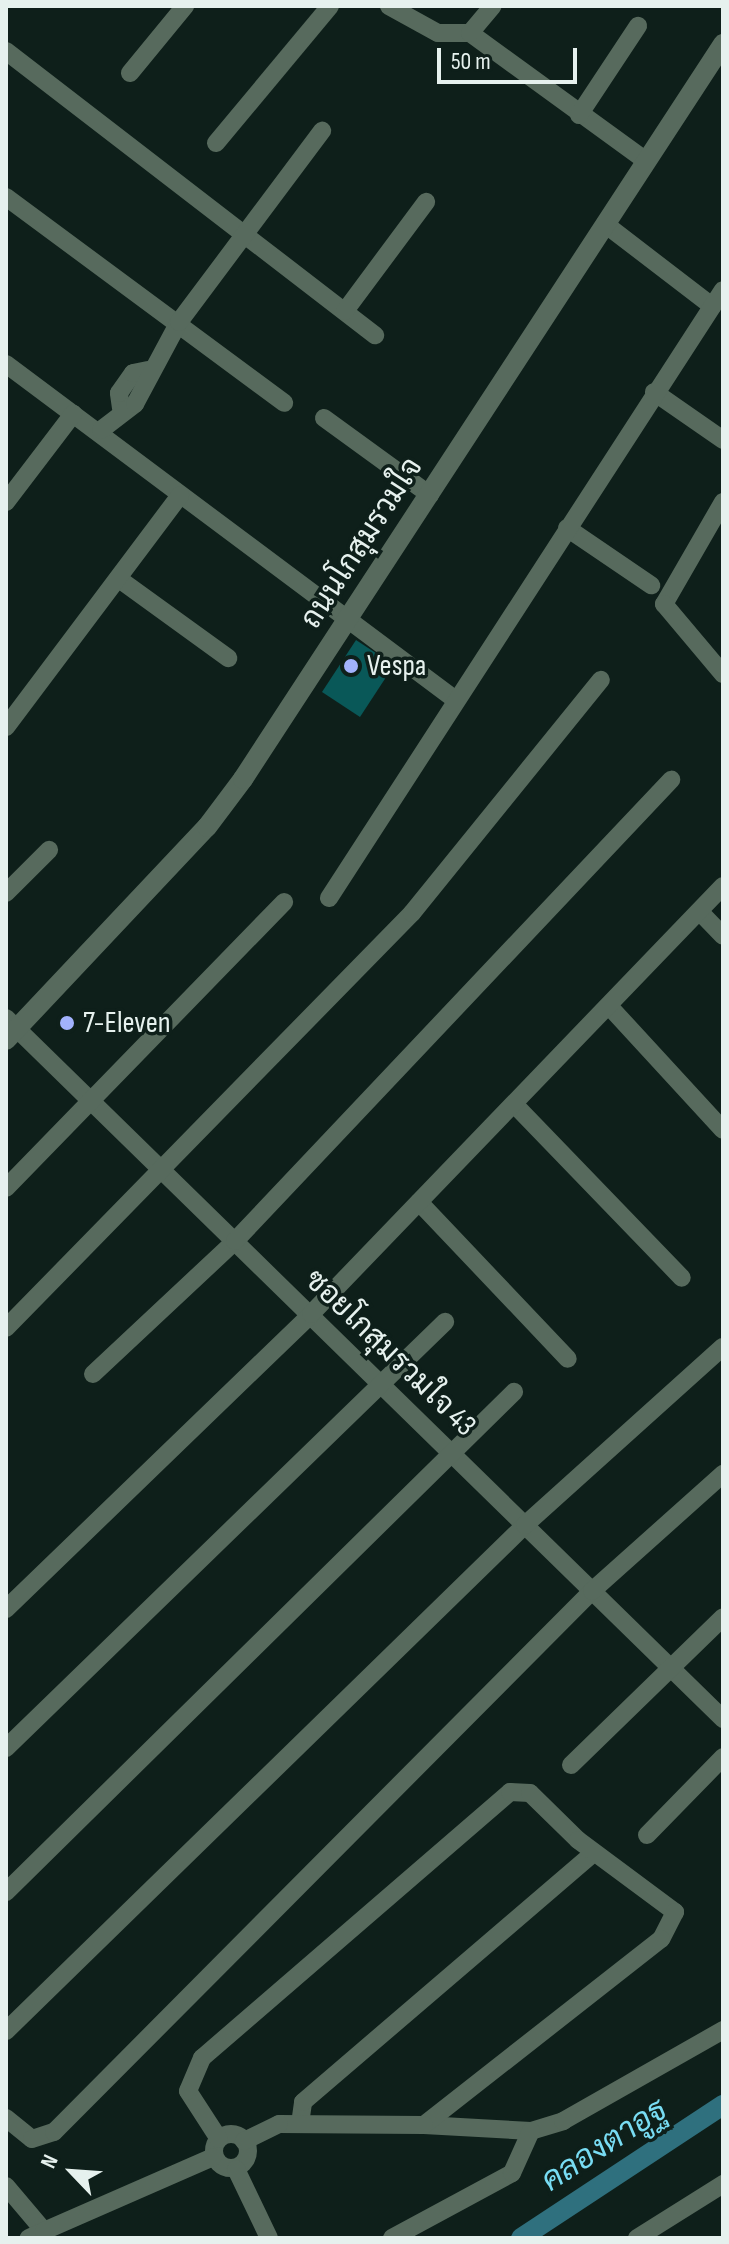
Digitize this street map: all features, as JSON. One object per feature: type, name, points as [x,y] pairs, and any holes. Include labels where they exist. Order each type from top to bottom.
[{"type":"street","points":[[130,73],[185,6]]},
{"type":"street","points":[[216,143],[330,6]]},
{"type":"street","points":[[389,6],[438,33],[470,33],[646,161]]},
{"type":"street","points":[[470,33],[493,6]]},
{"type":"street","points":[[579,115],[638,26]]},
{"type":"street","name":"ถนนโกสุมรวมใจ","points":[[10,1029],[207,827],[430,495],[723,44]]},
{"type":"street","points":[[6,51],[375,335]]},
{"type":"street","points":[[101,430],[121,408],[135,404],[148,370],[179,322],[322,131]]},
{"type":"street","points":[[6,197],[179,322],[284,403]]},
{"type":"street","points":[[345,311],[426,202]]},
{"type":"street","points":[[605,224],[712,306]]},
{"type":"street","points":[[329,898],[453,698],[723,290]]},
{"type":"street","points":[[6,364],[73,414],[101,430],[180,495],[453,698]]},
{"type":"street","points":[[654,392],[723,440]]},
{"type":"street","points":[[6,502],[73,414]]},
{"type":"street","points":[[324,418],[430,495]]},
{"type":"street","points":[[6,727],[180,495]]},
{"type":"street","points":[[723,502],[664,604],[723,674]]},
{"type":"street","points":[[567,528],[651,585]]},
{"type":"street","points":[[119,579],[228,658]]},
{"type":"street","points":[[6,1328],[165,1171],[412,913],[601,680]]},
{"type":"street","points":[[93,1374],[235,1241],[671,780]]},
{"type":"street","points":[[6,893],[49,850]]},
{"type":"street","points":[[6,1609],[311,1314],[723,886]]},
{"type":"street","points":[[6,1188],[94,1103],[284,902]]},
{"type":"street","points":[[700,912],[723,936]]},
{"type":"street","points":[[609,1006],[723,1130]]},
{"type":"street","name":"ซอยโกสุมรวมใจ 43","points":[[10,1029],[165,1171],[723,1719]]},
{"type":"street","points":[[515,1105],[682,1278]]},
{"type":"street","points":[[419,1202],[568,1359]]},
{"type":"street","points":[[6,1748],[445,1322]]},
{"type":"street","points":[[6,2031],[525,1525],[723,1347]]},
{"type":"street","points":[[6,1892],[514,1392]]},
{"type":"street","points":[[6,2118],[32,2139],[54,2132],[592,1591],[723,1474]]},
{"type":"street","points":[[571,1765],[668,1666],[723,1617]]},
{"type":"street","points":[[647,1835],[723,1757]]},
{"type":"street","points":[[219,2139],[188,2091],[202,2058],[510,1792],[530,1793],[594,1853],[675,1912],[671,1929],[424,2125]]},
{"type":"street","points":[[300,2124],[303,2102],[594,1853]]},
{"type":"street","points":[[219,2139],[244,2141],[279,2124],[424,2125],[531,2131],[594,2107],[723,2030]]},
{"type":"street","points":[[392,2238],[512,2173],[531,2131]]},
{"type":"street","points":[[6,2186],[37,2235],[213,2157],[219,2139]]},
{"type":"street","points":[[236,2169],[247,2159],[244,2141]]},
{"type":"street","points":[[213,2157],[236,2169],[269,2238]]},
{"type":"street","points":[[637,2238],[723,2184]]},
{"type":"building","points":[[356,640],[394,665],[360,717],[322,692]]},
{"type":"waterway","name":"คลองตาอูฐ","points":[[521,2238],[723,2105]]},
{"type":"place","name":"Vespa","points":[[351,666]]},
{"type":"place","name":"7-Eleven","points":[[67,1023]]}]
